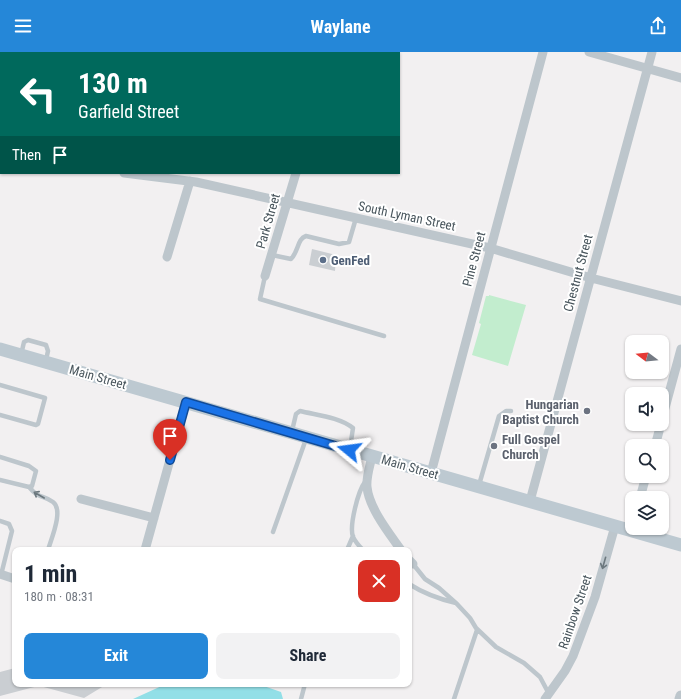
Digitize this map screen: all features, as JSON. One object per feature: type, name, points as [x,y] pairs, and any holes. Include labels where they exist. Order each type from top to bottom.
[{"type":"main road","name":"Main Street","points":[[0,349],[625,528]]},
{"type":"main road","name":"Main Street","points":[[650,535],[681,545]]},
{"type":"street","name":"Pine Street","points":[[431,472],[543,52]]},
{"type":"street","points":[[588,52],[681,78]]},
{"type":"street","name":"Chestnut Street","points":[[530,501],[652,52]]},
{"type":"street","name":"South Lyman Street","points":[[136,174],[184,178],[287,203],[490,248],[591,278],[681,301]]},
{"type":"street","name":"Park Street","points":[[265,276],[296,174]]},
{"type":"street","points":[[167,257],[184,178]]},
{"type":"street","points":[[669,393],[681,349]]},
{"type":"street","points":[[146,547],[186,402]]},
{"type":"street","points":[[372,456],[367,479],[369,496],[380,518],[399,547]]},
{"type":"street","points":[[81,499],[154,518]]},
{"type":"street","name":"Rainbow Street","points":[[547,696],[565,671],[573,656],[595,597],[615,526]]},
{"type":"street","points":[[1,575],[12,578]]},
{"type":"lane","points":[[272,255],[291,259],[296,254],[300,240],[306,236],[339,244],[349,242],[356,218]]},
{"type":"lane","points":[[265,276],[260,299],[384,336]]},
{"type":"lane","points":[[0,385],[45,398],[38,424],[36,425],[0,414]]},
{"type":"lane","points":[[291,433],[296,414],[300,411],[338,420],[349,424],[353,428],[349,450]]},
{"type":"lane","points":[[479,486],[500,416],[506,411],[511,411]]},
{"type":"lane","points":[[273,532],[307,437]]},
{"type":"lane","points":[[0,458],[35,469],[36,471],[32,486],[29,487]]},
{"type":"lane","points":[[348,547],[353,536],[353,516],[360,489],[367,479]]},
{"type":"lane","points":[[0,480],[29,487],[36,495],[54,502],[58,508],[58,517],[49,547]]},
{"type":"lane","points":[[0,521],[9,524],[12,531],[1,575]]},
{"type":"lane","points":[[353,536],[361,547]]},
{"type":"lane","points":[[412,563],[425,579],[439,588],[457,604],[470,618],[477,630],[496,647],[524,662],[540,677],[547,696]]},
{"type":"lane","points":[[412,586],[437,598],[457,604]]},
{"type":"lane","points":[[454,699],[477,630]]},
{"type":"lane","points":[[301,699],[303,687]]},
{"type":"green space","points":[[489,295],[526,305],[508,366],[472,355],[481,324],[479,323],[486,296]]},
{"type":"water","points":[[159,687],[267,687],[281,692],[283,699],[133,699]]},
{"type":"building","name":"GenFed","points":[[312,249],[336,255],[335,271],[309,265]]},
{"type":"building","points":[[12,669],[12,687],[34,687],[0,696],[0,672]]},
{"type":"building","points":[[44,687],[102,687],[84,698]]},
{"type":"place","name":"GenFed","points":[[323,260]]},
{"type":"place","name":"Hungarian Baptist Church","points":[[587,411]]},
{"type":"place","name":"Full Gospel Church","points":[[494,446]]},
{"type":"route","points":[[170,460],[186,402],[349,450]]}]
